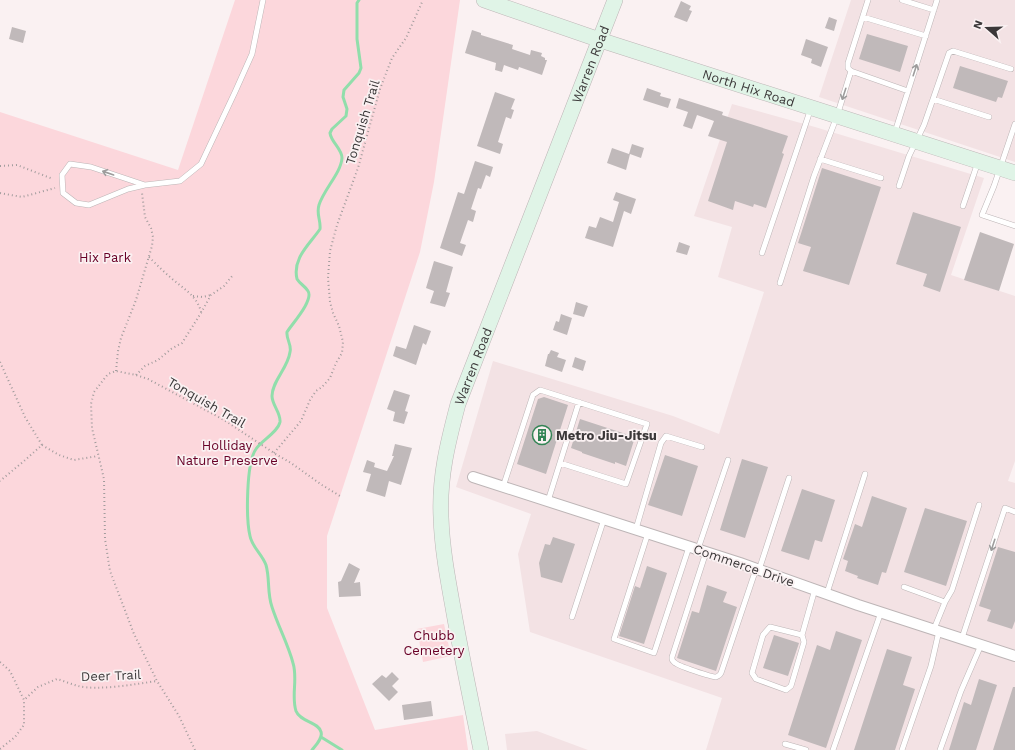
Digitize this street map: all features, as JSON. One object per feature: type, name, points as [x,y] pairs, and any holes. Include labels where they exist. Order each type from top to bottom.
[{"type":"main road","name":"North Hix Road","points":[[484,0],[600,40],[1015,173]]},
{"type":"main road","name":"Warren Road","points":[[481,750],[450,595],[443,550],[441,489],[445,452],[458,404],[615,0]]},
{"type":"street","name":"Commerce Drive","points":[[473,477],[698,549],[826,594],[1015,656]]},
{"type":"lane","points":[[143,185],[91,167],[70,164],[62,175],[63,193],[76,204],[89,205],[128,189],[143,185],[180,181],[201,164],[252,54],[262,0]]},
{"type":"lane","points":[[868,0],[848,63],[848,68],[851,71],[908,91]]},
{"type":"lane","points":[[902,0],[934,10]]},
{"type":"lane","points":[[894,134],[937,0]]},
{"type":"lane","points":[[863,17],[926,36]]},
{"type":"lane","points":[[899,186],[909,156],[924,125],[949,53],[953,51],[1011,69]]},
{"type":"lane","points":[[780,283],[820,159],[837,116],[851,71]]},
{"type":"lane","points":[[933,99],[989,117]]},
{"type":"lane","points":[[762,254],[811,107]]},
{"type":"lane","points":[[1015,124],[982,216],[1015,226]]},
{"type":"lane","points":[[820,159],[881,178]]},
{"type":"lane","points":[[963,206],[978,161]]},
{"type":"lane","points":[[503,487],[533,395],[540,390],[646,424],[626,484],[560,463]]},
{"type":"lane","points":[[548,501],[579,402]]},
{"type":"lane","points":[[636,529],[661,443],[666,436],[702,447]]},
{"type":"lane","points":[[648,533],[614,639],[654,654],[698,549],[728,460]]},
{"type":"lane","points":[[826,594],[865,474]]},
{"type":"lane","points":[[698,549],[672,660],[675,664],[716,677],[721,673],[789,478]]},
{"type":"lane","points":[[902,750],[931,666],[937,630],[945,602],[952,590],[979,505]]},
{"type":"lane","points":[[962,638],[1005,508],[1015,512]]},
{"type":"lane","points":[[572,617],[604,519]]},
{"type":"lane","points":[[904,587],[945,602]]},
{"type":"lane","points":[[802,635],[770,627],[763,635],[752,673],[756,679],[786,690],[791,686],[804,642],[802,635],[815,590]]},
{"type":"lane","points":[[833,750],[881,612]]},
{"type":"lane","points":[[940,750],[961,690],[981,645]]},
{"type":"lane","points":[[785,744],[806,750]]},
{"type":"path","name":"Tonquish Trail","points":[[116,371],[136,375],[199,405],[274,453],[301,421],[310,400],[316,391],[330,378],[336,362],[342,353],[343,342],[330,302],[330,285],[328,278],[330,251],[337,225],[358,168],[380,89],[392,58],[406,38],[423,0]]},
{"type":"path","points":[[0,166],[17,165],[53,179]]},
{"type":"path","points":[[143,185],[145,217],[151,228],[153,237],[152,246],[136,300],[121,338],[116,371],[108,374],[94,392],[91,404],[92,428],[104,479],[105,539],[110,571],[134,634],[157,681],[179,716],[195,750]]},
{"type":"path","points":[[0,193],[22,197],[50,189],[62,188]]},
{"type":"path","points":[[149,257],[170,278],[193,296],[200,305],[202,313]]},
{"type":"path","points":[[193,296],[204,297],[211,294],[224,286],[233,275]]},
{"type":"path","points":[[136,375],[145,366],[158,360],[171,349],[182,343],[202,313],[211,294]]},
{"type":"path","points":[[0,362],[24,417],[42,445],[59,456],[74,460],[98,456]]},
{"type":"path","points":[[0,481],[42,445]]},
{"type":"path","points":[[274,453],[340,496]]},
{"type":"path","points":[[0,662],[10,671],[24,700],[24,725],[14,737],[0,749]]},
{"type":"path","name":"Deer Trail","points":[[24,700],[38,687],[57,679],[79,686],[98,687],[157,681]]},
{"type":"shaded area","points":[[851,0],[1015,0],[1015,162],[819,97]]},
{"type":"shaded area","points":[[732,104],[815,127],[984,178],[951,275],[1015,296],[1015,461],[1008,481],[1015,483],[1015,750],[706,750],[722,698],[530,632],[518,554],[531,514],[456,487],[493,361],[673,416],[719,434],[764,292],[718,277],[732,227],[694,216]]},
{"type":"shaded area","points":[[537,731],[588,750],[507,750],[505,734]]},
{"type":"green space","points":[[235,0],[460,0],[434,182],[420,252],[327,536],[327,608],[375,730],[463,715],[468,750],[0,750],[0,112],[178,170]]},
{"type":"green space","name":"Chubb Cemetery","points":[[444,624],[451,656],[423,662],[417,629]]},
{"type":"building","points":[[681,1],[691,6],[689,10],[692,11],[687,22],[674,17]]},
{"type":"building","points":[[829,17],[837,20],[834,31],[825,28]]},
{"type":"building","points":[[12,27],[26,31],[23,43],[9,39]]},
{"type":"building","points":[[472,30],[481,33],[481,35],[513,45],[512,49],[530,55],[531,50],[542,53],[541,56],[547,60],[542,75],[519,67],[518,70],[504,65],[502,72],[495,70],[496,63],[465,53]]},
{"type":"building","points":[[867,34],[908,46],[900,72],[859,59]]},
{"type":"building","points":[[806,39],[828,47],[821,67],[811,63],[812,59],[801,55]]},
{"type":"building","points":[[960,66],[1008,81],[1002,98],[998,97],[996,102],[953,88]]},
{"type":"building","points":[[647,88],[661,93],[660,96],[671,99],[668,108],[643,100]]},
{"type":"building","points":[[495,92],[515,99],[511,109],[514,110],[511,119],[506,117],[498,142],[503,144],[500,154],[477,146]]},
{"type":"building","points":[[679,98],[723,112],[722,115],[788,136],[782,153],[784,154],[766,208],[754,204],[753,207],[735,201],[733,210],[708,201],[727,142],[708,136],[714,121],[697,115],[692,129],[683,126],[688,112],[676,108]]},
{"type":"building","points":[[632,144],[644,148],[641,158],[630,154],[626,170],[607,163],[612,148],[629,154]]},
{"type":"building","points":[[475,161],[493,167],[490,177],[486,175],[481,189],[478,188],[471,209],[476,211],[473,222],[468,220],[460,243],[466,245],[462,256],[440,248],[458,192],[464,194]]},
{"type":"building","points":[[822,168],[881,187],[849,285],[803,271],[811,247],[798,243]]},
{"type":"building","points":[[616,192],[636,199],[631,214],[624,211],[613,247],[585,238],[589,226],[596,228],[600,217],[613,222],[619,202],[613,200]]},
{"type":"building","points":[[913,212],[961,227],[940,292],[923,286],[927,274],[896,264]]},
{"type":"building","points":[[980,232],[1014,244],[999,291],[964,280]]},
{"type":"building","points":[[679,242],[690,246],[687,255],[676,252]]},
{"type":"building","points":[[434,261],[453,267],[446,292],[450,293],[445,307],[430,303],[434,291],[426,288]]},
{"type":"building","points":[[576,302],[588,306],[584,317],[573,314]]},
{"type":"building","points":[[561,314],[572,318],[567,335],[553,330],[556,321],[559,322]]},
{"type":"building","points":[[414,325],[431,331],[426,345],[423,343],[416,365],[393,356],[396,346],[406,349]]},
{"type":"building","points":[[551,350],[559,353],[557,357],[566,360],[562,372],[545,366],[548,354]]},
{"type":"building","points":[[575,357],[586,361],[583,371],[572,367]]},
{"type":"building","points":[[394,390],[410,395],[405,411],[408,412],[404,424],[393,421],[395,412],[387,409]]},
{"type":"building","name":"Metro Jiu-Jitsu","points":[[544,397],[568,405],[546,474],[517,464],[538,399]]},
{"type":"building","points":[[580,419],[635,437],[626,466],[615,462],[615,464],[571,448]]},
{"type":"building","points":[[395,444],[412,448],[401,485],[389,481],[385,497],[366,491],[371,474],[363,472],[367,460],[375,463],[374,467],[387,471],[394,456],[392,456]]},
{"type":"building","points":[[665,455],[698,466],[682,516],[648,505]]},
{"type":"building","points":[[742,459],[768,467],[745,538],[720,530]]},
{"type":"building","points":[[802,489],[835,500],[822,542],[815,540],[809,560],[781,551]]},
{"type":"building","points":[[872,496],[907,508],[886,573],[882,572],[878,585],[857,578],[858,576],[845,571],[848,561],[843,559],[855,524],[862,527]]},
{"type":"building","points":[[925,508],[967,521],[946,586],[904,572]]},
{"type":"building","points":[[553,537],[575,544],[562,583],[541,577],[539,563],[545,544],[550,545]]},
{"type":"building","points":[[998,547],[1015,552],[1015,621],[1012,629],[987,621],[991,610],[979,606]]},
{"type":"building","points":[[349,563],[360,569],[354,583],[360,582],[361,596],[339,597],[338,582],[341,581]]},
{"type":"building","points":[[647,566],[667,573],[644,644],[619,636],[635,586],[640,588]]},
{"type":"building","points":[[707,585],[727,592],[723,602],[737,607],[716,671],[677,658],[692,611],[699,613]]},
{"type":"building","points":[[836,631],[862,640],[826,748],[788,735],[817,645],[830,650]]},
{"type":"building","points":[[774,635],[799,643],[788,676],[763,668]]},
{"type":"building","points":[[887,649],[912,657],[903,685],[915,689],[895,750],[854,750]]},
{"type":"building","points":[[392,672],[399,679],[392,686],[398,692],[389,701],[372,684],[382,675],[386,678]]},
{"type":"building","points":[[979,679],[997,685],[976,750],[949,750],[964,702],[971,705]]},
{"type":"building","points":[[1013,687],[1015,687],[1015,750],[993,750]]},
{"type":"building","points":[[431,701],[433,716],[404,720],[402,705]]},
{"type":"waterway","points":[[312,750],[320,739],[321,732],[317,726],[301,718],[296,711],[294,699],[295,681],[293,663],[270,602],[266,565],[253,544],[250,536],[248,491],[250,466],[256,449],[273,433],[279,426],[280,422],[272,396],[275,385],[289,358],[290,344],[287,337],[287,332],[302,312],[308,300],[308,291],[297,279],[297,264],[299,258],[320,229],[318,211],[319,205],[341,164],[342,155],[330,133],[332,129],[346,116],[347,109],[343,97],[344,90],[359,73],[361,68],[357,39],[357,3],[359,0]]},
{"type":"waterway","points":[[321,737],[342,750]]},
{"type":"place","name":"Metro Jiu-Jitsu","points":[[542,435]]},
{"type":"park label","name":"Hix Park","points":[[105,257]]},
{"type":"park label","name":"Holliday Nature Preserve","points":[[227,452]]}]
